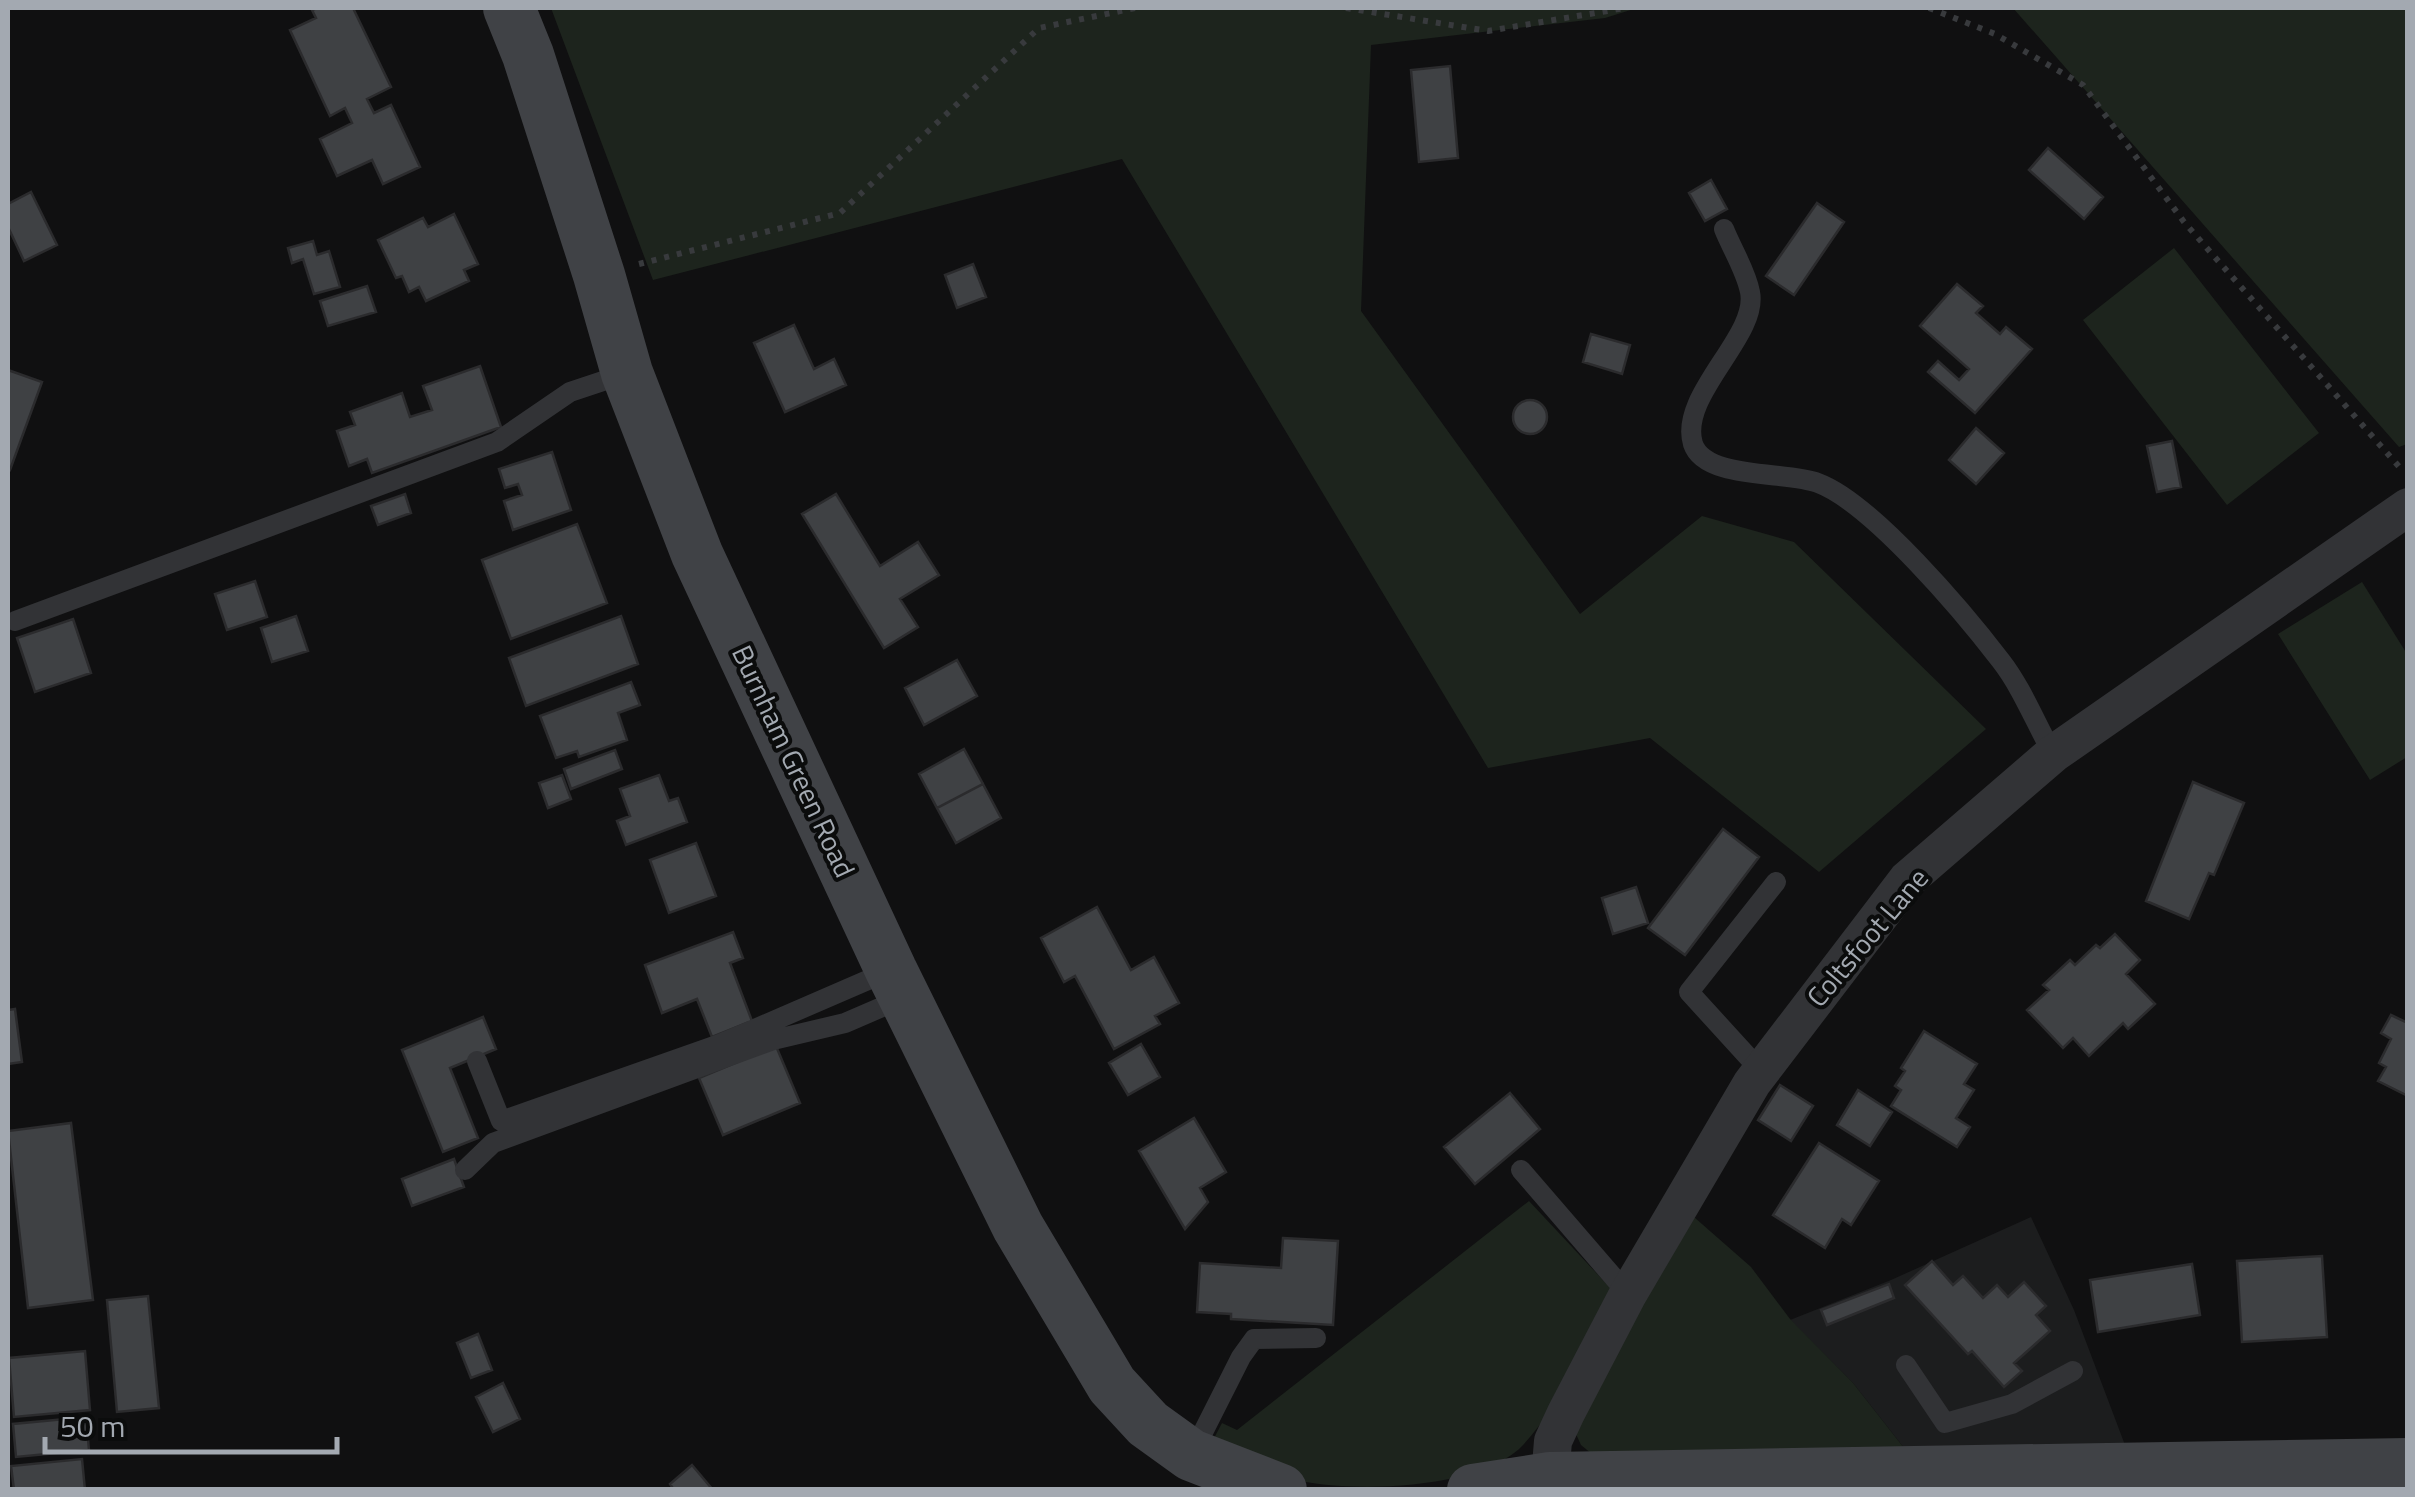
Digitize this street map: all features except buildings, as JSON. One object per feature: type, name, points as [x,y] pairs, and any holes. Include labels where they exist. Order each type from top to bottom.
[{"type":"street","name":"Burnham Green Road","points":[[509,8],[600,275],[627,373],[697,554],[898,984],[1018,1228],[1112,1385],[1187,1472],[1281,1490]]},
{"type":"street","name":"Coltsfoot Lane","points":[[1550,1478],[1552,1441],[1628,1294],[1760,1071],[1907,880],[2053,754],[2408,507]]},
{"type":"street","points":[[1473,1490],[1550,1478],[1947,1448],[2408,1464]]},
{"type":"lane","points":[[1724,229],[1751,294],[1748,316],[1702,394],[1692,430],[1694,447],[1712,465],[1817,482],[1847,498],[1906,551],[2004,664],[2053,754]]},
{"type":"lane","points":[[15,621],[497,442],[570,392],[627,373]]},
{"type":"lane","points":[[1760,1071],[1689,992],[1776,882]]},
{"type":"lane","points":[[477,1061],[501,1120],[898,984]]},
{"type":"lane","points":[[464,1170],[493,1143],[773,1040],[845,1023],[898,984]]},
{"type":"lane","points":[[1521,1170],[1628,1294]]},
{"type":"lane","points":[[1187,1472],[1241,1357],[1254,1339],[1316,1338]]},
{"type":"lane","points":[[1906,1364],[1947,1448],[2012,1404],[2073,1371]]},
{"type":"path","points":[[600,275],[840,213],[1039,28],[1135,8]]},
{"type":"path","points":[[1346,8],[1488,31],[1625,8]]},
{"type":"path","points":[[1929,8],[1995,34],[2082,85],[2184,222],[2408,476]]},
{"type":"shaded area","points":[[551,8],[1637,8],[1605,18],[1371,45],[1361,311],[1580,614],[1702,516],[1794,542],[1986,729],[1819,872],[1650,738],[1488,768],[1122,159],[653,280]]},
{"type":"shaded area","points":[[2013,8],[2407,8],[2407,444],[2399,447]]},
{"type":"shaded area","points":[[2174,248],[2319,433],[2227,505],[2083,320]]},
{"type":"shaded area","points":[[2362,582],[2407,654],[2407,757],[2370,780],[2278,634]]},
{"type":"shaded area","points":[[1529,1201],[1616,1294],[1551,1409],[1524,1444],[1505,1459],[1449,1479],[1349,1486],[1285,1477],[1211,1444],[1222,1423],[1237,1430]]},
{"type":"shaded area","points":[[1686,1210],[1751,1267],[1790,1319],[1853,1383],[1904,1448],[1598,1459],[1581,1445],[1575,1432]]},
{"type":"shaded area","points":[[2031,1217],[2074,1310],[2125,1445],[1904,1448],[1853,1383],[1790,1320]]}]
